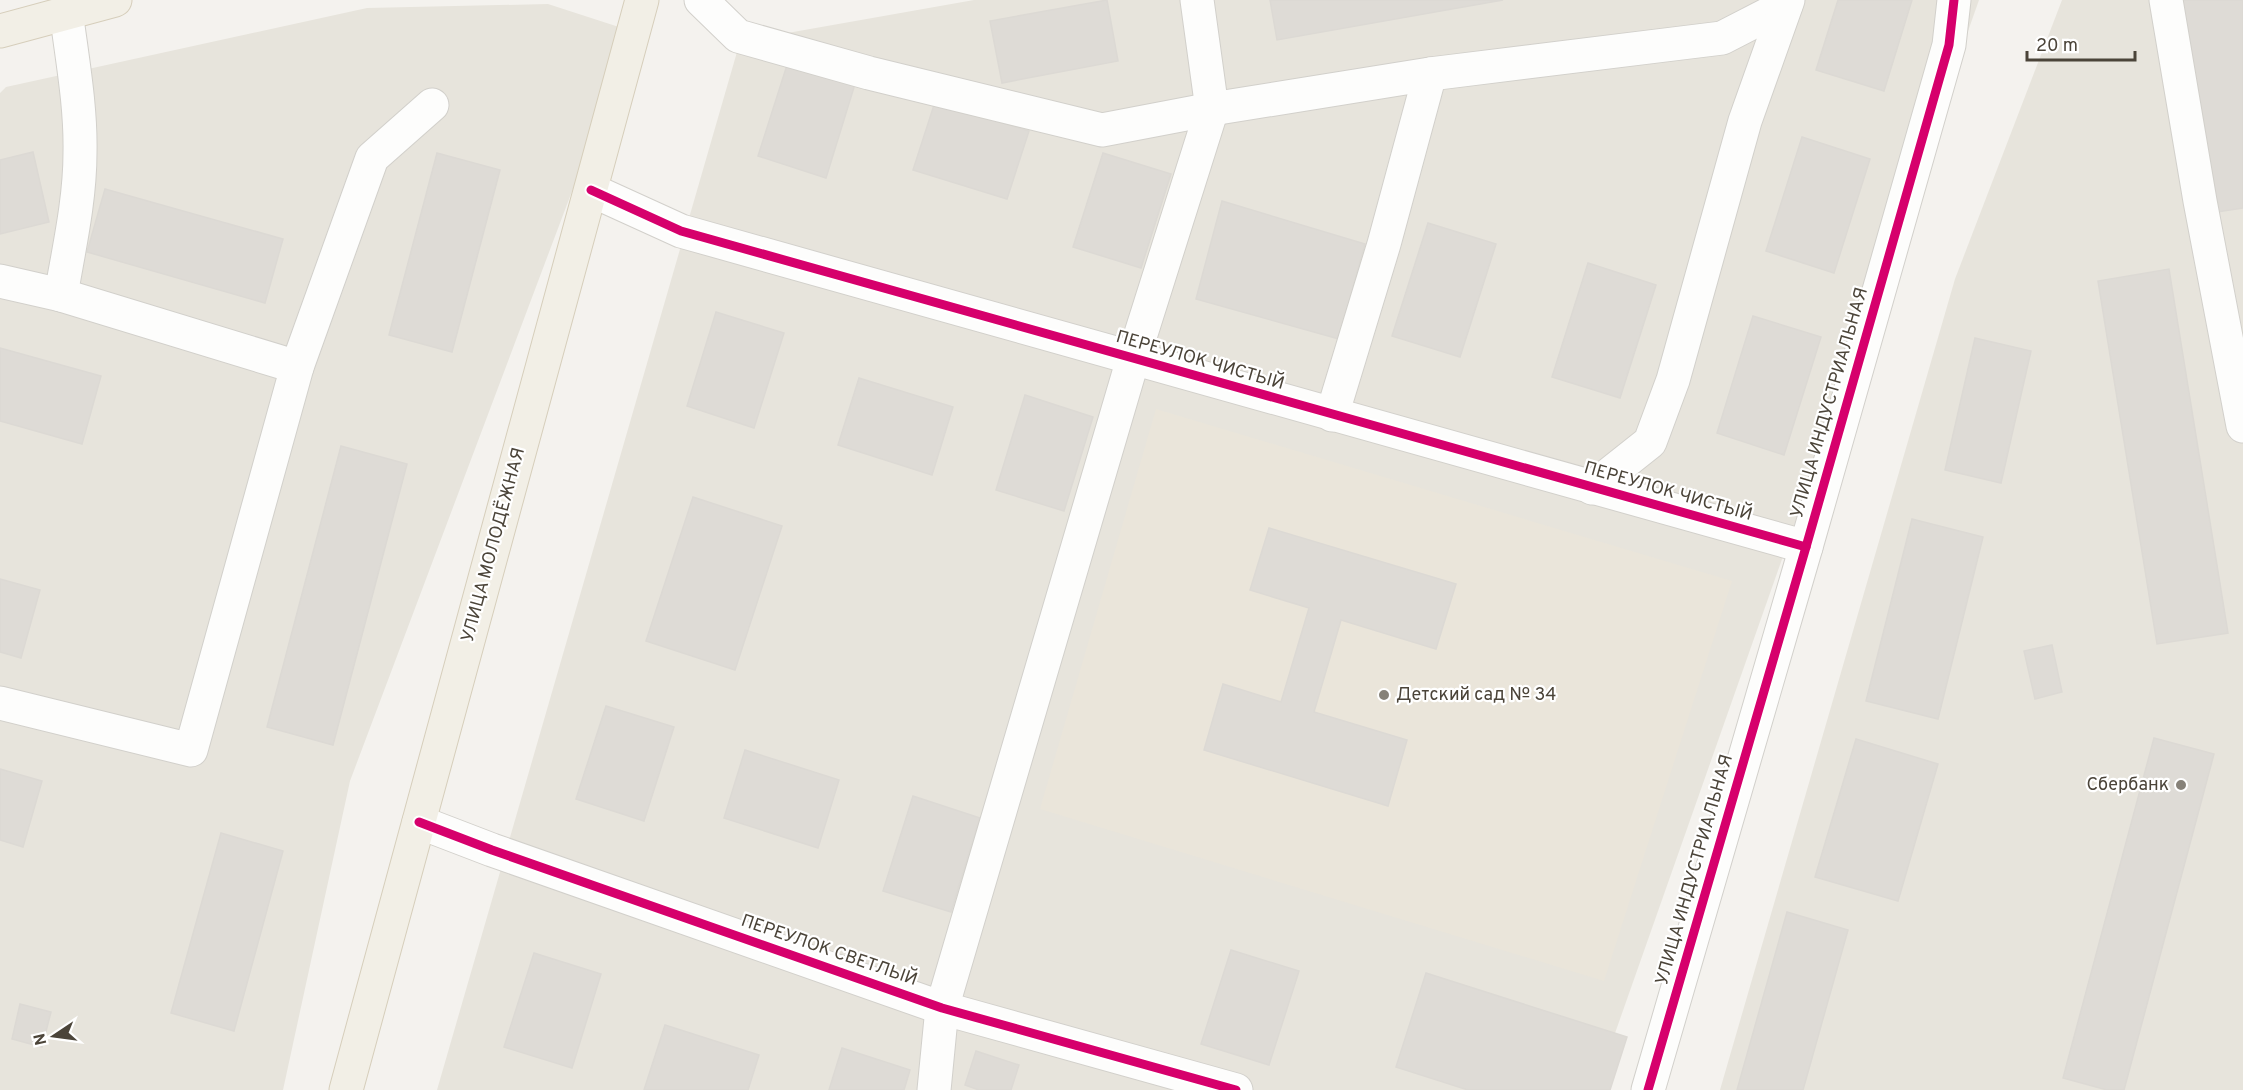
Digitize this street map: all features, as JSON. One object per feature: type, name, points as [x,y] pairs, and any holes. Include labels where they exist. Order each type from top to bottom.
[{"type":"main road","points":[[0,31],[115,0]]},
{"type":"main road","name":"УЛИЦА МОЛОДЁЖНАЯ","points":[[346,1090],[642,0]]},
{"type":"street","points":[[701,0],[738,36],[869,73],[1102,130],[1212,109],[1430,74],[1722,38],[1787,3]]},
{"type":"street","points":[[934,1090],[942,1008],[1132,359],[1212,109],[1197,0]]},
{"type":"street","name":"УЛИЦА ИНДУСТРИАЛЬНАЯ","points":[[1648,1090],[1806,548],[1949,45],[1954,0]]},
{"type":"street","points":[[1949,45],[1969,0]]},
{"type":"street","points":[[2166,0],[2200,201],[2243,426]]},
{"type":"street","points":[[1592,488],[1650,442],[1673,380],[1745,121],[1787,3]]},
{"type":"street","points":[[61,295],[81,156],[78,100],[66,12]]},
{"type":"street","points":[[1332,415],[1384,244],[1430,74]]},
{"type":"street","points":[[0,703],[191,750],[297,367],[372,158],[432,105]]},
{"type":"street","name":"ПЕРЕУЛОК ЧИСТЫЙ","points":[[591,190],[681,231],[1806,548]]},
{"type":"street","points":[[0,280],[61,295],[297,367]]},
{"type":"street","name":"ПЕРЕУЛОК СВЕТЛЫЙ","points":[[419,822],[942,1008],[1178,1082],[1236,1090]]},
{"type":"shaded area","points":[[974,0],[1979,0],[1595,1090],[437,1090],[742,41]]},
{"type":"shaded area","points":[[2062,0],[2243,0],[2243,1090],[1720,1090],[1955,279]]},
{"type":"shaded area","points":[[548,4],[622,28],[624,53],[350,781],[283,1090],[0,1090],[0,93],[6,87],[367,8]]},
{"type":"shaded area","name":"Детский сад № 34","points":[[1156,409],[1732,581],[1604,981],[1040,809]]},
{"type":"building","points":[[1107,0],[1118,61],[1002,83],[990,21]]},
{"type":"building","points":[[1270,0],[1503,0],[1277,40]]},
{"type":"building","points":[[1838,0],[1912,0],[1884,91],[1816,70]]},
{"type":"building","points":[[2178,0],[2243,0],[2243,208],[2211,213]]},
{"type":"building","points":[[788,62],[855,84],[826,178],[758,156]]},
{"type":"building","points":[[935,102],[1029,131],[1007,199],[913,170]]},
{"type":"building","points":[[1802,137],[1870,159],[1834,273],[1766,251]]},
{"type":"building","points":[[33,152],[49,222],[0,234],[0,160]]},
{"type":"building","points":[[437,153],[500,170],[452,352],[389,335]]},
{"type":"building","points":[[1103,153],[1171,174],[1141,268],[1073,247]]},
{"type":"building","points":[[105,189],[283,239],[265,303],[87,252]]},
{"type":"building","points":[[1222,201],[1365,244],[1339,339],[1196,299]]},
{"type":"building","points":[[1428,223],[1496,244],[1460,357],[1392,336]]},
{"type":"building","points":[[1588,263],[1656,285],[1620,398],[1552,377]]},
{"type":"building","points":[[2169,269],[2228,633],[2157,644],[2098,281]]},
{"type":"building","points":[[716,312],[784,333],[754,428],[687,406]]},
{"type":"building","points":[[1753,316],[1821,337],[1784,455],[1717,433]]},
{"type":"building","points":[[1975,338],[2031,351],[2001,483],[1945,470]]},
{"type":"building","points":[[0,348],[101,376],[82,444],[0,421]]},
{"type":"building","points":[[859,378],[953,407],[932,475],[838,445]]},
{"type":"building","points":[[1025,395],[1093,417],[1064,511],[996,490]]},
{"type":"building","points":[[341,446],[407,464],[333,745],[267,727]]},
{"type":"building","points":[[693,497],[782,526],[735,670],[646,641]]},
{"type":"building","points":[[1912,519],[1983,537],[1938,719],[1866,701]]},
{"type":"building","points":[[1269,528],[1456,584],[1436,649],[1341,620],[1314,712],[1407,740],[1388,806],[1204,750],[1223,684],[1281,702],[1309,608],[1250,590]]},
{"type":"building","points":[[0,579],[40,590],[21,658],[0,652]]},
{"type":"building","points":[[2052,645],[2062,692],[2035,699],[2024,651]]},
{"type":"building","points":[[606,706],[674,727],[644,821],[576,799]]},
{"type":"building","points":[[2154,738],[2214,754],[2124,1090],[2107,1090],[2063,1078]]},
{"type":"building","points":[[1856,739],[1938,764],[1898,901],[1815,877]]},
{"type":"building","points":[[745,750],[839,780],[818,848],[724,818]]},
{"type":"building","points":[[0,769],[42,781],[23,847],[0,840]]},
{"type":"building","points":[[913,796],[980,818],[951,912],[883,891]]},
{"type":"building","points":[[221,833],[283,851],[234,1031],[171,1013]]},
{"type":"building","points":[[1787,912],[1848,930],[1803,1090],[1737,1090]]},
{"type":"building","points":[[1231,950],[1299,971],[1269,1065],[1201,1044]]},
{"type":"building","points":[[534,953],[601,974],[572,1068],[504,1047]]},
{"type":"building","points":[[1426,973],[1627,1037],[1610,1090],[1468,1090],[1396,1067]]},
{"type":"building","points":[[20,1004],[51,1012],[42,1047],[12,1039]]},
{"type":"building","points":[[665,1025],[759,1055],[748,1090],[644,1090]]},
{"type":"building","points":[[842,1048],[910,1070],[904,1090],[829,1090]]},
{"type":"building","points":[[976,1051],[1019,1065],[1011,1090],[979,1090],[965,1085]]},
{"type":"cycle path","points":[[1648,1090],[1949,45],[1954,0]]},
{"type":"cycle path","points":[[591,190],[681,231],[1806,547]]},
{"type":"cycle path","points":[[419,822],[492,850],[942,1008],[1236,1090]]},
{"type":"place","name":"Детский сад № 34","points":[[1384,695]]},
{"type":"place","name":"Сбербанк","points":[[2181,785]]}]
